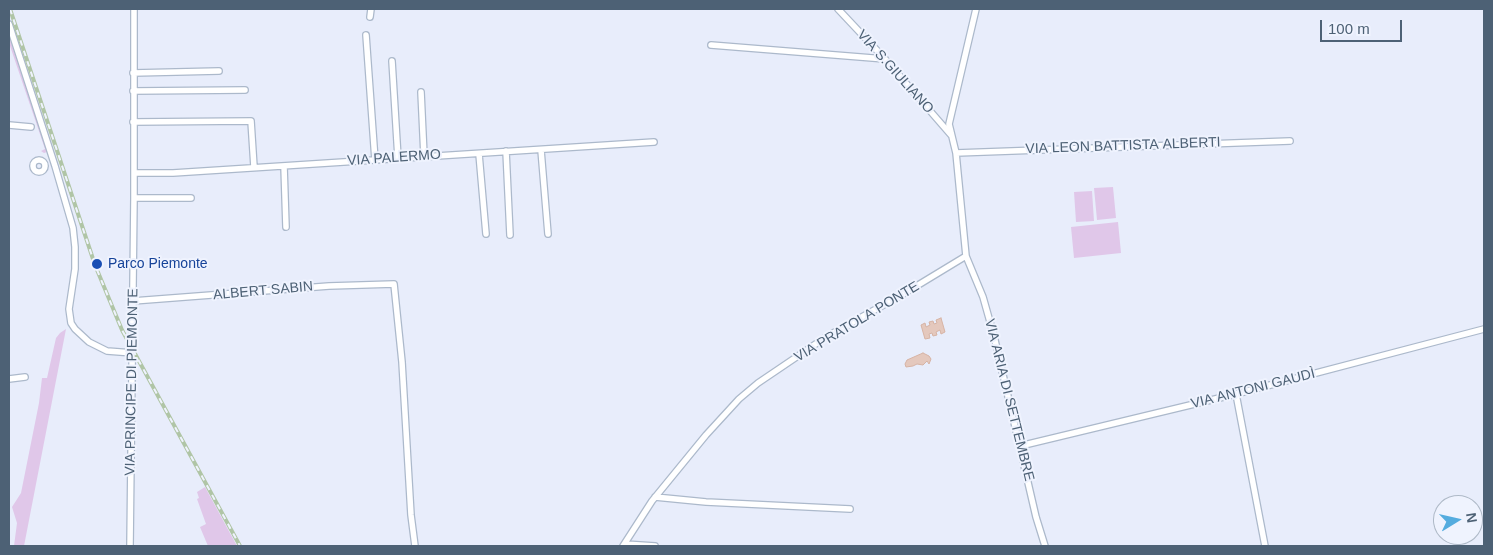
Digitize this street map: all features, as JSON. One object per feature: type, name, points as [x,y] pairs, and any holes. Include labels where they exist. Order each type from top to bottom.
[{"type":"street","name":"VIA PRINCIPE DI PIEMONTE","points":[[130,546],[133,353],[134,9]]},
{"type":"street","points":[[370,17],[371,9]]},
{"type":"street","name":"VIA S.GIULIANO","points":[[838,9],[885,59],[951,135]]},
{"type":"street","name":"VIA ARIA DI SETTEMBRE","points":[[976,9],[949,124],[956,153],[966,256],[983,297],[1008,391],[1036,517],[1045,546]]},
{"type":"street","points":[[9,24],[73,228],[75,269],[69,309],[71,323],[89,342],[107,351],[133,353]]},
{"type":"street","points":[[366,34],[375,160]]},
{"type":"street","points":[[711,45],[885,59]]},
{"type":"street","points":[[392,61],[398,158]]},
{"type":"street","points":[[133,73],[219,71]]},
{"type":"street","points":[[133,91],[246,90]]},
{"type":"street","points":[[421,92],[424,156]]},
{"type":"street","points":[[133,122],[251,120],[254,167]]},
{"type":"street","points":[[9,124],[30,127]]},
{"type":"street","name":"VIA LEON BATTISTA ALBERTI","points":[[956,153],[1290,141]]},
{"type":"street","name":"VIA PALERMO","points":[[134,173],[174,173],[654,142]]},
{"type":"street","points":[[541,150],[548,234]]},
{"type":"street","points":[[506,151],[510,235]]},
{"type":"street","points":[[479,154],[486,234]]},
{"type":"street","points":[[45,167],[55,166]]},
{"type":"street","points":[[284,166],[286,227]]},
{"type":"street","points":[[134,198],[192,198]]},
{"type":"street","name":"VIA PRATOLA PONTE","points":[[624,545],[655,497],[706,435],[739,399],[758,383],[826,337],[966,256]]},
{"type":"street","name":"ALBERT SABIN","points":[[133,301],[330,286],[394,284],[402,362],[411,515],[415,546]]},
{"type":"street","name":"VIA ANTONI GAUDÌ","points":[[1020,446],[1236,394],[1484,329]]},
{"type":"street","points":[[9,379],[25,377]]},
{"type":"street","points":[[1236,394],[1265,546]]},
{"type":"street","points":[[655,497],[706,502],[850,509]]},
{"type":"street","points":[[624,545],[655,546]]},
{"type":"shaded area","points":[[9,36],[47,152],[44,153],[41,151],[45,149],[9,43]]},
{"type":"shaded area","points":[[1113,187],[1116,218],[1097,220],[1094,188]]},
{"type":"shaded area","points":[[1092,191],[1094,221],[1076,222],[1074,192]]},
{"type":"shaded area","points":[[1118,222],[1121,253],[1074,258],[1071,227]]},
{"type":"shaded area","points":[[941,318],[945,332],[941,334],[940,330],[936,332],[937,335],[929,334],[930,338],[925,339],[921,325],[925,323],[926,327],[930,325],[929,322],[937,323],[936,320]]},
{"type":"shaded area","points":[[66,329],[24,546],[14,546],[17,523],[12,507],[21,493],[39,403],[42,378],[47,378],[56,338]]},
{"type":"shaded area","points":[[923,353],[931,359],[929,364],[927,361],[923,365],[917,364],[906,367],[907,360]]},
{"type":"shaded area","points":[[205,487],[237,546],[208,546],[200,527],[206,524],[197,499],[199,498],[197,492]]},
{"type":"railway","points":[[10,9],[95,265],[122,330],[240,546]]},
{"type":"place","name":"Parco Piemonte","points":[[97,264]]}]
